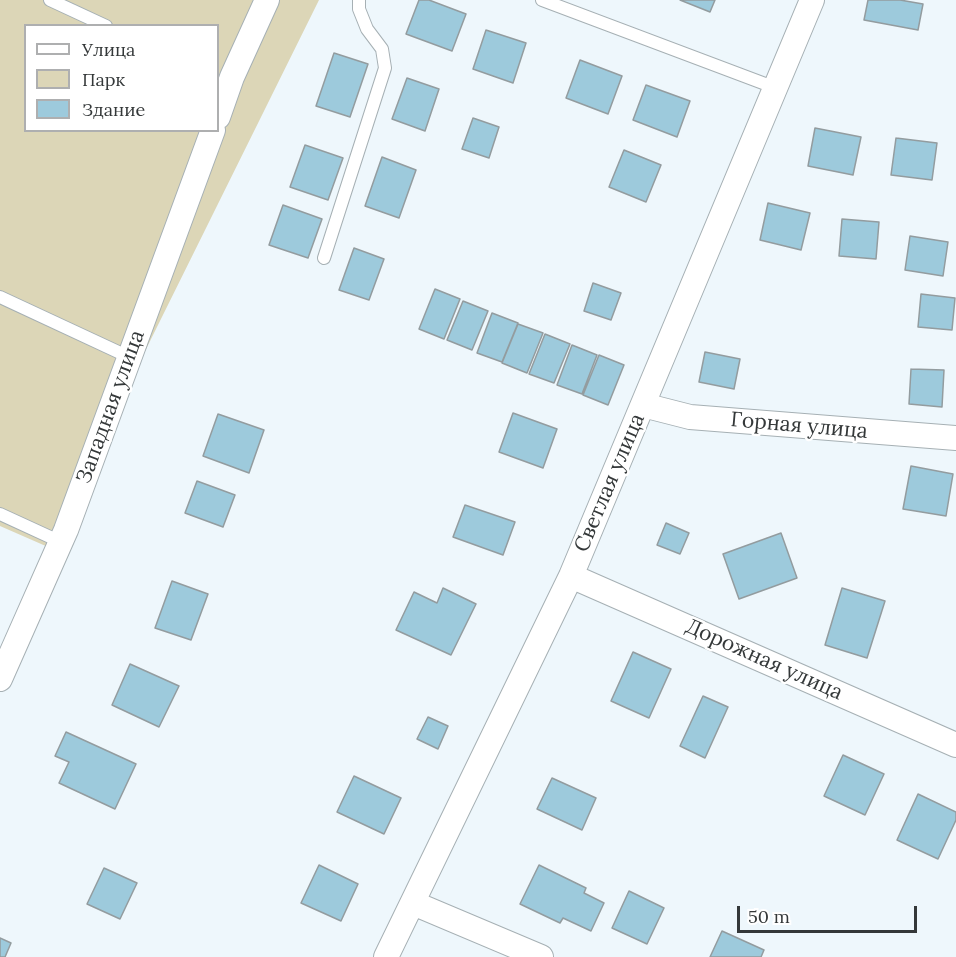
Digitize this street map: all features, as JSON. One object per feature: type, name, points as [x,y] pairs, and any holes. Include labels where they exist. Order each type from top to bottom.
[{"type":"street","points":[[219,111],[224,79],[267,0]]},
{"type":"street","name":"Светлая улица","points":[[386,957],[571,576],[812,0]]},
{"type":"street","name":"Западная улица","points":[[0,679],[61,542],[212,132]]},
{"type":"street","name":"Горная улица","points":[[643,405],[690,417],[956,438]]},
{"type":"street","name":"Дорожная улица","points":[[571,576],[956,745]]},
{"type":"street","points":[[413,903],[541,957]]},
{"type":"lane","points":[[50,0],[102,24]]},
{"type":"lane","points":[[324,258],[385,68],[382,49],[367,29],[358,9],[359,0]]},
{"type":"lane","points":[[542,0],[776,88]]},
{"type":"lane","points":[[0,297],[129,357]]},
{"type":"lane","points":[[0,514],[61,542]]},
{"type":"green space","points":[[0,0],[319,0],[48,547],[0,526]]},
{"type":"building","points":[[419,0],[429,0],[466,14],[452,51],[406,34]]},
{"type":"building","points":[[680,0],[715,0],[710,12]]},
{"type":"building","points":[[868,0],[900,0],[923,4],[918,30],[864,20]]},
{"type":"building","points":[[486,30],[526,43],[513,83],[473,69]]},
{"type":"building","points":[[334,53],[368,64],[350,117],[316,106]]},
{"type":"building","points":[[580,60],[622,76],[608,114],[566,98]]},
{"type":"building","points":[[407,78],[439,89],[425,131],[392,119]]},
{"type":"building","points":[[646,85],[690,101],[677,137],[633,120]]},
{"type":"building","points":[[473,118],[499,127],[489,158],[462,149]]},
{"type":"building","points":[[815,128],[861,137],[853,175],[808,166]]},
{"type":"building","points":[[896,138],[937,143],[932,180],[891,175]]},
{"type":"building","points":[[305,145],[343,158],[328,200],[290,187]]},
{"type":"building","points":[[624,150],[661,165],[646,202],[609,187]]},
{"type":"building","points":[[382,157],[416,170],[399,218],[365,206]]},
{"type":"building","points":[[768,203],[810,213],[801,250],[760,240]]},
{"type":"building","points":[[283,205],[322,219],[308,258],[269,245]]},
{"type":"building","points":[[842,219],[879,222],[876,259],[839,256]]},
{"type":"building","points":[[910,236],[948,242],[943,276],[905,270]]},
{"type":"building","points":[[354,248],[384,259],[369,300],[339,290]]},
{"type":"building","points":[[593,283],[621,293],[611,320],[584,311]]},
{"type":"building","points":[[435,289],[460,299],[444,339],[419,329]]},
{"type":"building","points":[[921,294],[955,298],[952,330],[918,327]]},
{"type":"building","points":[[463,301],[488,311],[472,350],[447,340]]},
{"type":"building","points":[[492,313],[518,323],[502,362],[477,353]]},
{"type":"building","points":[[518,324],[543,333],[527,373],[502,363]]},
{"type":"building","points":[[545,334],[570,344],[554,383],[529,374]]},
{"type":"building","points":[[572,345],[597,355],[582,394],[557,385]]},
{"type":"building","points":[[705,352],[740,359],[734,389],[699,382]]},
{"type":"building","points":[[599,355],[624,365],[608,405],[583,395]]},
{"type":"building","points":[[911,369],[944,370],[942,407],[909,404]]},
{"type":"building","points":[[513,413],[557,429],[543,468],[499,452]]},
{"type":"building","points":[[218,414],[264,430],[249,473],[203,456]]},
{"type":"building","points":[[911,466],[953,474],[946,516],[903,509]]},
{"type":"building","points":[[197,481],[235,495],[223,527],[185,513]]},
{"type":"building","points":[[465,505],[515,522],[503,555],[453,537]]},
{"type":"building","points":[[666,523],[689,533],[680,554],[657,545]]},
{"type":"building","points":[[781,533],[797,578],[739,599],[723,554]]},
{"type":"building","points":[[172,581],[208,594],[191,640],[155,628]]},
{"type":"building","points":[[443,588],[476,604],[451,655],[396,630],[414,592],[437,603]]},
{"type":"building","points":[[842,588],[885,601],[867,658],[825,645]]},
{"type":"building","points":[[633,652],[671,669],[649,718],[611,701]]},
{"type":"building","points":[[130,664],[179,686],[159,727],[112,705]]},
{"type":"building","points":[[703,696],[728,707],[705,758],[680,746]]},
{"type":"building","points":[[428,717],[448,726],[438,749],[417,739]]},
{"type":"building","points":[[66,732],[136,764],[115,809],[59,783],[69,762],[55,756]]},
{"type":"building","points":[[843,755],[884,774],[865,815],[824,796]]},
{"type":"building","points":[[354,776],[401,798],[384,834],[337,812]]},
{"type":"building","points":[[552,778],[596,798],[582,830],[537,809]]},
{"type":"building","points":[[918,794],[956,812],[956,820],[938,859],[897,840]]},
{"type":"building","points":[[319,865],[358,884],[341,921],[301,903]]},
{"type":"building","points":[[539,865],[586,888],[584,893],[604,903],[591,931],[563,918],[560,923],[520,904]]},
{"type":"building","points":[[104,868],[137,883],[120,919],[87,904]]},
{"type":"building","points":[[629,891],[664,908],[647,944],[612,928]]},
{"type":"building","points":[[722,931],[764,950],[761,957],[710,957]]},
{"type":"building","points":[[0,938],[11,943],[5,957],[0,957]]}]
